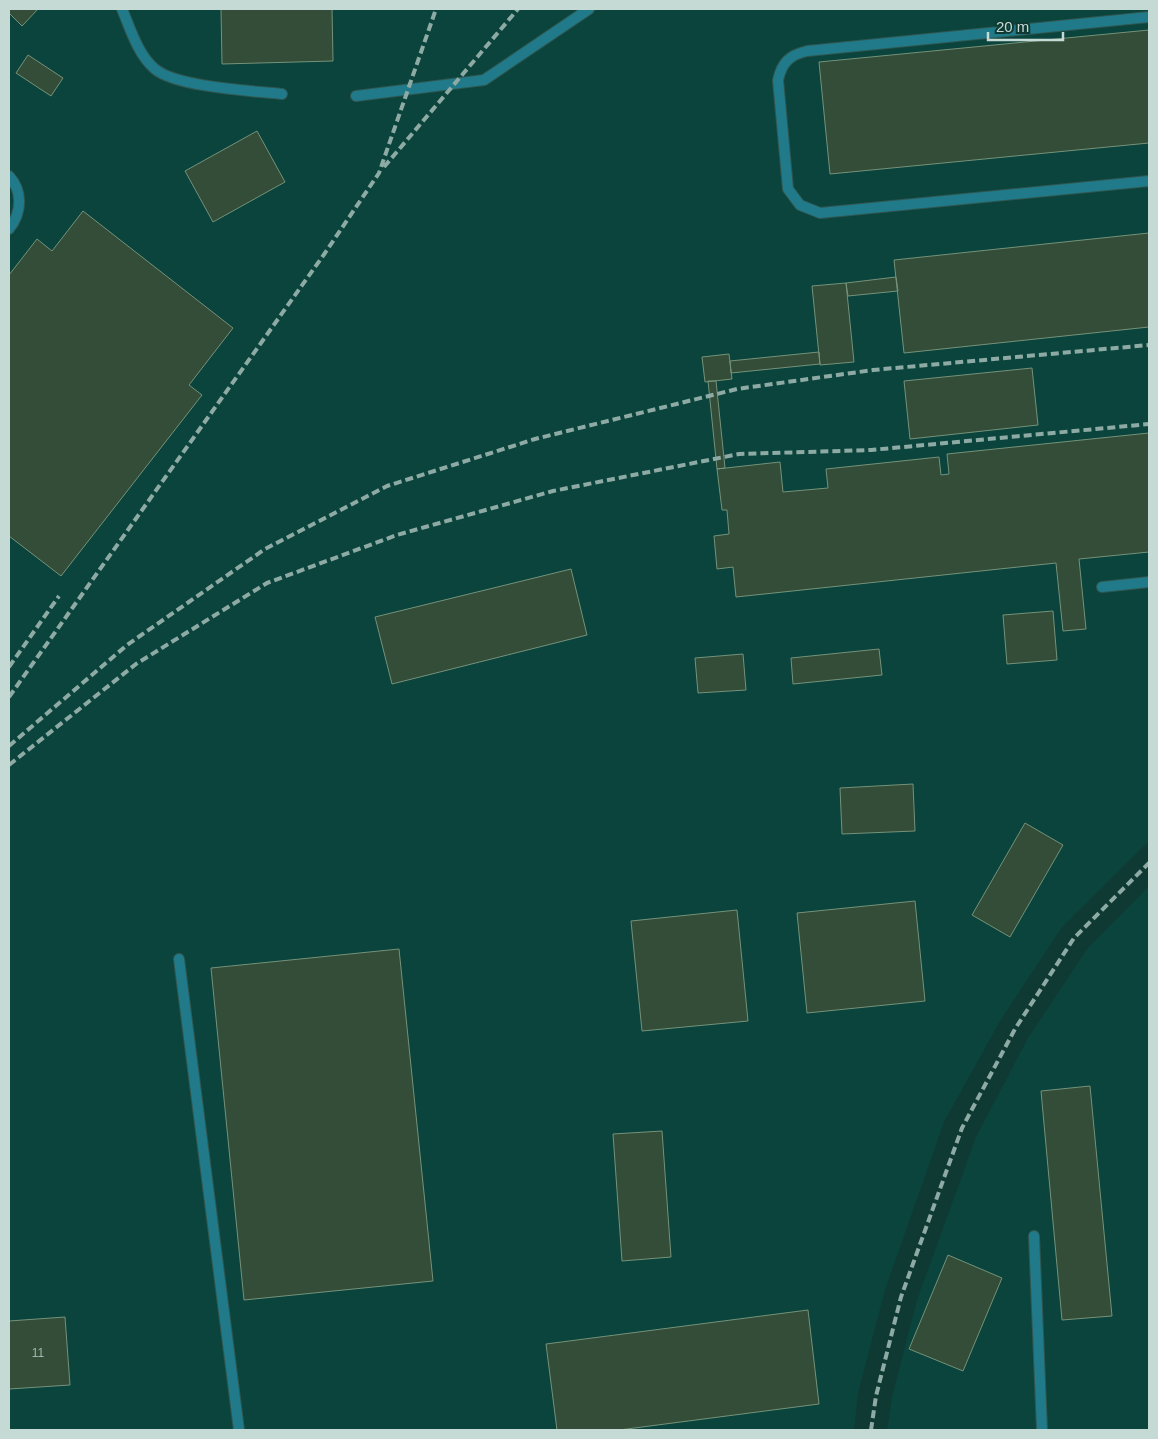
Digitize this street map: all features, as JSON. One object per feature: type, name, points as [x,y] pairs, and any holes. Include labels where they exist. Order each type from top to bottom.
[{"type":"lane","points":[[122,9],[141,51],[155,69],[177,79],[225,89],[282,94]]},
{"type":"lane","points":[[356,96],[484,80],[589,9]]},
{"type":"lane","points":[[1149,18],[807,51],[787,59],[781,68],[778,80],[788,189],[800,205],[820,213],[1149,181]]},
{"type":"lane","points":[[9,176],[16,184],[19,194],[18,210],[9,229]]},
{"type":"lane","points":[[1102,587],[1149,582]]},
{"type":"lane","points":[[179,959],[239,1430]]},
{"type":"lane","points":[[1034,1236],[1042,1430]]},
{"type":"shaded area","points":[[9,9],[1149,9],[1149,841],[1062,927],[1000,1021],[944,1122],[885,1290],[858,1393],[854,1430],[9,1430]]},
{"type":"shaded area","points":[[1149,886],[1149,1430],[887,1430],[892,1397],[917,1300],[976,1137],[1028,1038],[1087,949]]},
{"type":"building","points":[[9,9],[38,9],[22,26],[9,13]]},
{"type":"building","points":[[221,9],[332,9],[333,61],[222,64]]},
{"type":"building","points":[[1149,30],[1149,143],[830,174],[819,62]]},
{"type":"building","points":[[28,55],[63,78],[51,96],[16,73]]},
{"type":"building","points":[[257,131],[285,182],[213,222],[185,171]]},
{"type":"building","points":[[83,211],[233,328],[189,385],[202,395],[61,576],[9,536],[9,275],[37,239],[52,251]]},
{"type":"building","points":[[1149,233],[1149,327],[904,353],[894,260]]},
{"type":"building","points":[[896,277],[898,291],[848,296],[846,283]]},
{"type":"building","points":[[846,283],[854,362],[820,365],[812,286]]},
{"type":"building","points":[[819,352],[820,364],[731,373],[730,361]]},
{"type":"building","points":[[729,354],[732,379],[705,382],[702,357]]},
{"type":"building","points":[[1032,368],[1038,425],[910,439],[904,381]]},
{"type":"building","points":[[708,381],[716,381],[725,468],[717,469]]},
{"type":"building","points":[[1149,433],[1149,552],[1079,559],[1086,629],[1063,631],[1056,563],[736,597],[733,567],[717,569],[714,536],[729,534],[727,510],[722,510],[717,469],[780,462],[783,492],[828,488],[826,469],[939,457],[941,475],[949,474],[947,454]]},
{"type":"building","points":[[571,569],[587,635],[392,684],[375,617]]},
{"type":"building","points":[[1053,611],[1057,660],[1007,664],[1003,615]]},
{"type":"building","points":[[879,649],[882,675],[793,684],[791,658]]},
{"type":"building","points":[[743,654],[746,690],[698,693],[695,658]]},
{"type":"building","points":[[913,784],[915,831],[842,834],[840,788]]},
{"type":"building","points":[[1025,823],[1063,845],[1010,937],[972,915]]},
{"type":"building","points":[[915,901],[925,1001],[807,1013],[797,913]]},
{"type":"building","points":[[737,910],[748,1021],[642,1031],[631,921]]},
{"type":"building","points":[[399,949],[433,1281],[244,1300],[211,968]]},
{"type":"building","points":[[1090,1086],[1112,1316],[1062,1320],[1041,1091]]},
{"type":"building","points":[[662,1131],[671,1257],[622,1261],[613,1134]]},
{"type":"building","points":[[948,1255],[1002,1278],[963,1371],[909,1349]]},
{"type":"building","points":[[808,1310],[819,1404],[619,1430],[557,1430],[546,1344]]},
{"type":"building","points":[[65,1317],[70,1385],[9,1389],[9,1321]]},
{"type":"railway","points":[[9,697],[325,253],[379,173],[436,9]]},
{"type":"railway","points":[[384,167],[518,9]]},
{"type":"railway","points":[[9,746],[127,645],[265,549],[387,486],[535,439],[737,389],[873,370],[1149,345]]},
{"type":"railway","points":[[9,765],[136,664],[267,583],[397,535],[553,491],[739,454],[871,450],[1149,424]]},
{"type":"railway","points":[[9,667],[59,596]]},
{"type":"railway","points":[[871,1430],[876,1396],[901,1297],[962,1128],[1015,1029],[1074,938],[1149,863]]}]
